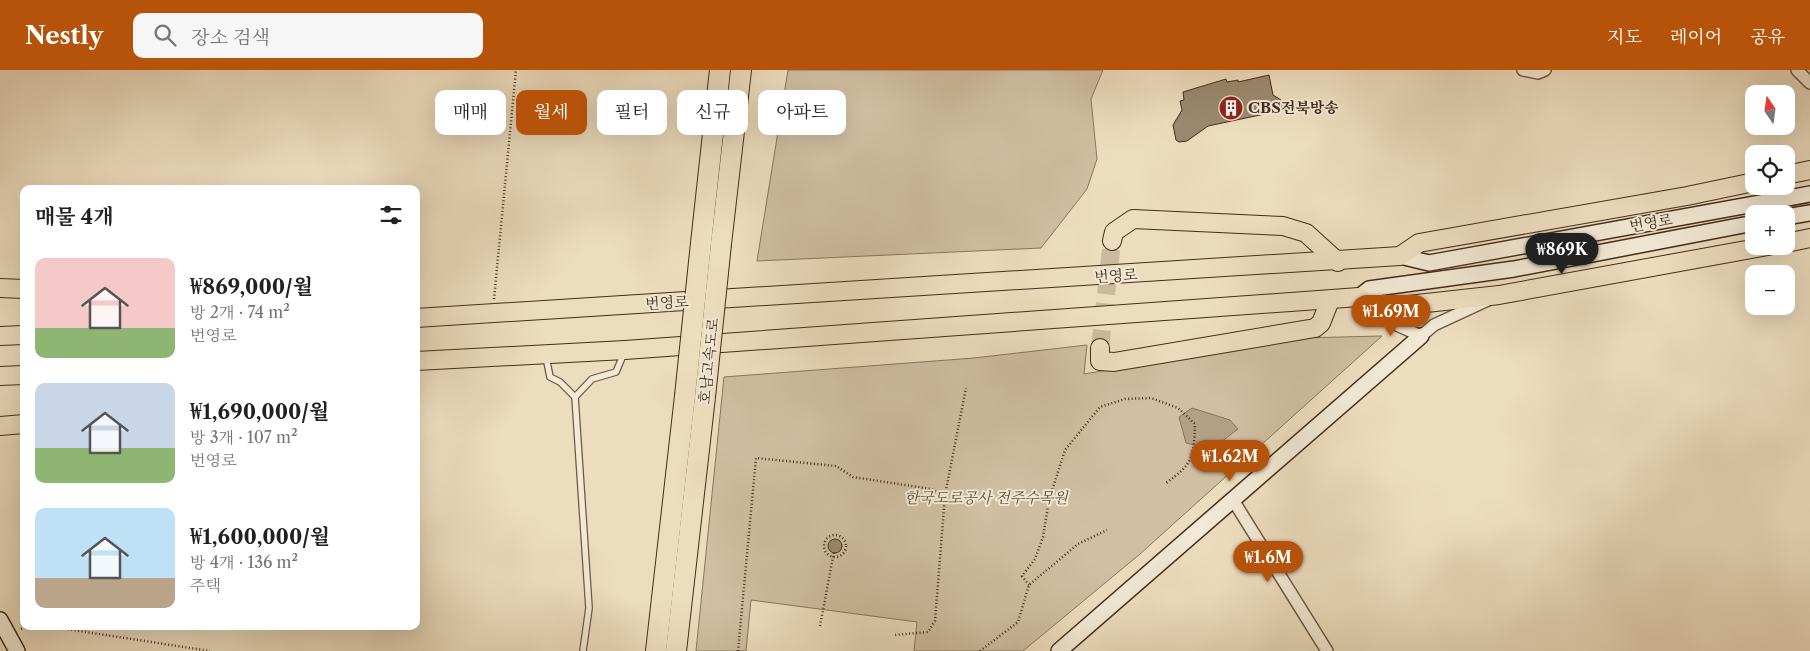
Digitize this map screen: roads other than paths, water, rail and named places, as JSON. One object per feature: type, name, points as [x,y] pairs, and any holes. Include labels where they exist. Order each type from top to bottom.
[{"type":"highway","name":"호남고속도로","points":[[656,651],[720,70]]},
{"type":"highway","name":"호남고속도로","points":[[676,651],[741,70]]},
{"type":"main road","points":[[1795,173],[1810,170]]},
{"type":"main road","points":[[1400,256],[1419,243],[1687,196],[1745,184]]},
{"type":"main road","points":[[1112,240],[1114,232],[1133,218],[1283,226],[1306,233],[1338,262]]},
{"type":"main road","points":[[1795,241],[1810,238]]},
{"type":"main road","points":[[1358,298],[1369,308],[1381,308],[1499,295],[1745,250]]},
{"type":"main road","name":"번영로","points":[[420,318],[1338,262],[1400,256]]},
{"type":"main road","points":[[0,288],[20,289]]},
{"type":"main road","name":"번영로","points":[[420,361],[625,350],[1358,298]]},
{"type":"main road","points":[[1100,348],[1100,361],[1114,362],[1315,328],[1321,323],[1330,300]]},
{"type":"main road","points":[[0,336],[20,335]]},
{"type":"main road","points":[[0,376],[20,375]]},
{"type":"main road","points":[[0,426],[20,424]]},
{"type":"street","points":[[1523,70],[1538,73],[1545,70]]},
{"type":"street","points":[[1796,70],[1810,83]]},
{"type":"street","name":"번영로","points":[[1400,256],[1429,263],[1810,194]]},
{"type":"street","points":[[1795,216],[1810,213]]},
{"type":"street","name":"번영로","points":[[1358,298],[1368,289],[1514,269],[1745,225]]},
{"type":"street","points":[[1059,651],[1434,325],[1499,295]]},
{"type":"street","points":[[1381,308],[1399,326],[1421,336]]},
{"type":"street","points":[[1233,500],[1327,651]]},
{"type":"street","points":[[0,620],[17,651]]},
{"type":"lane","points":[[575,397],[592,379],[616,372],[625,350]]},
{"type":"lane","points":[[545,354],[550,378],[560,382],[575,397],[589,608],[582,651]]},
{"type":"tunnel","points":[[1100,348],[1112,241]]},
{"type":"place","name":"CBS전북방송","points":[[1231,108]]},
{"type":"park label","name":"한국도로공사 전주수목원","points":[[986,498]]}]
